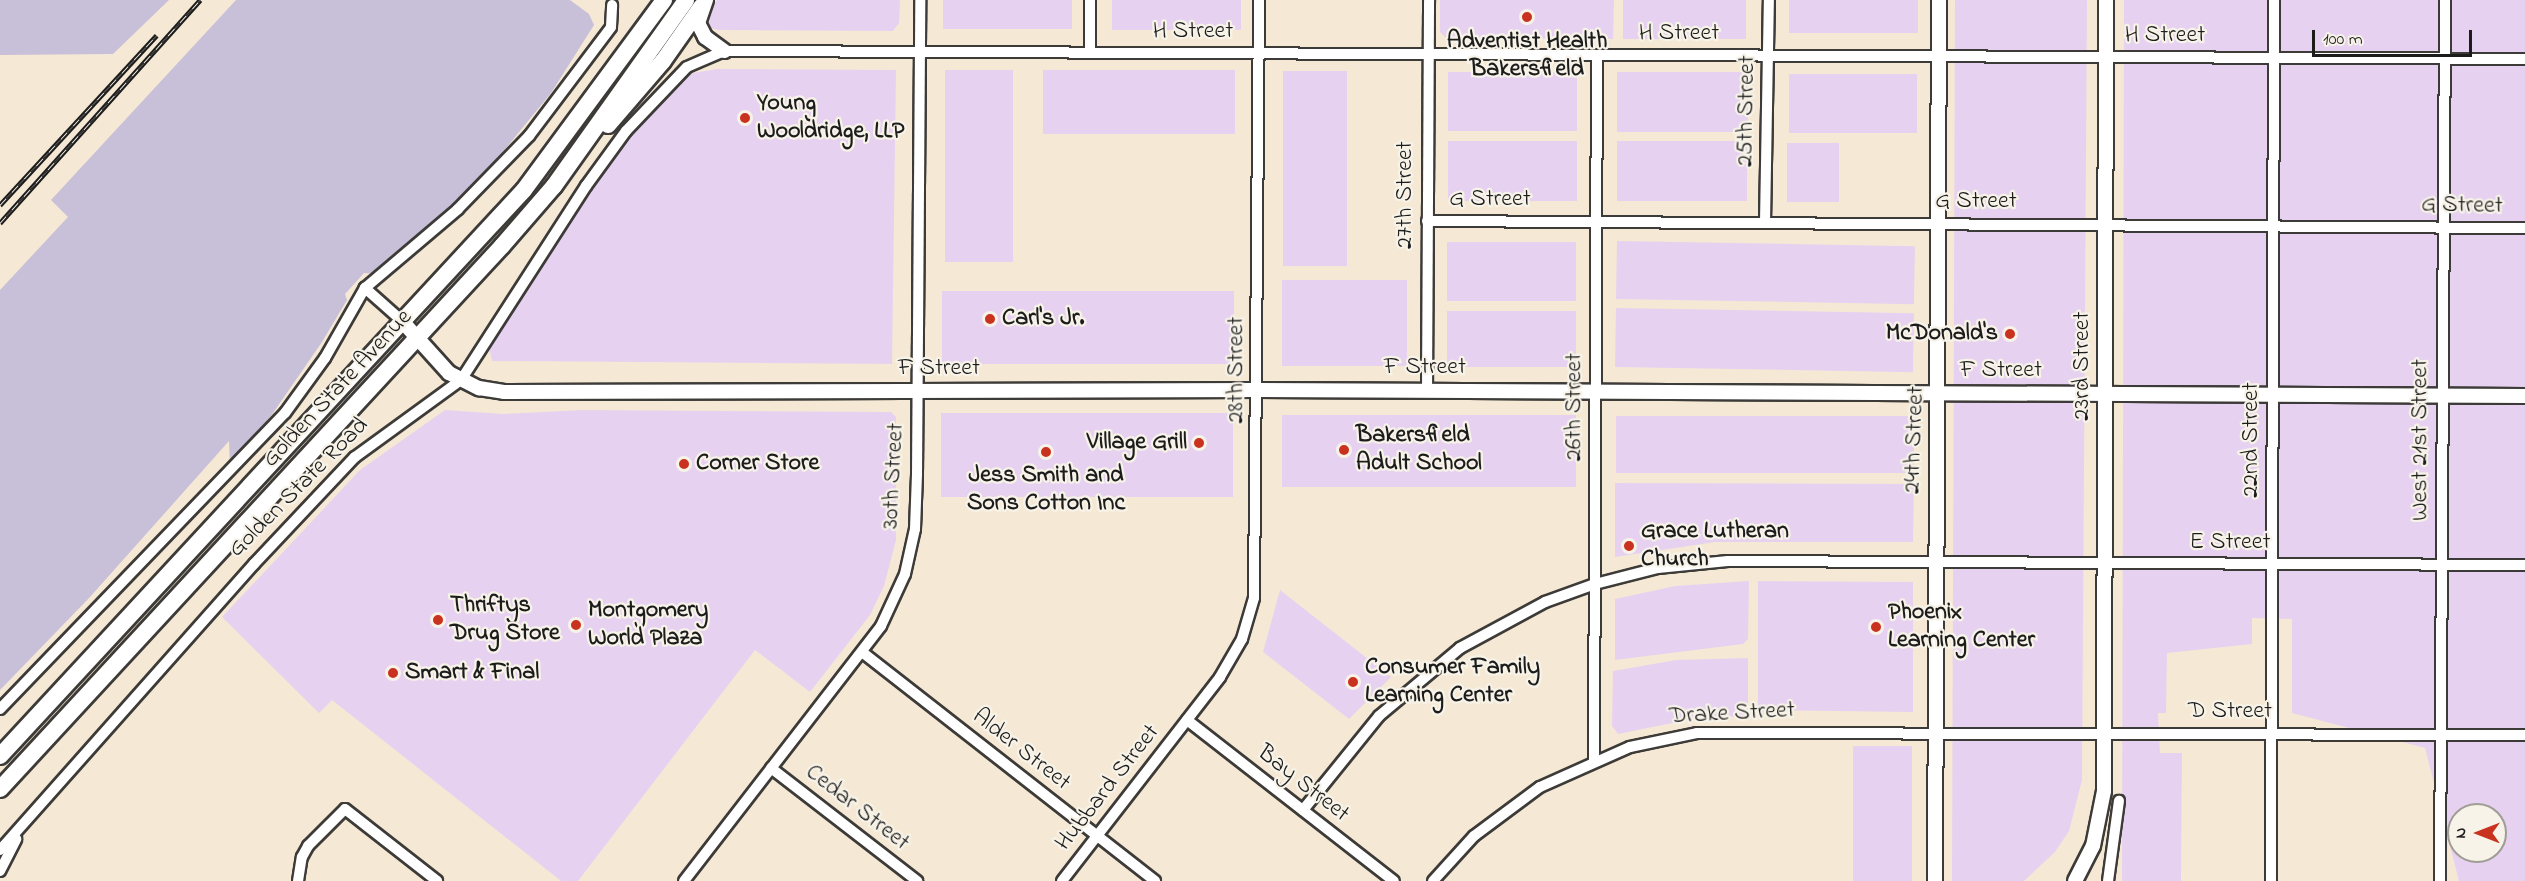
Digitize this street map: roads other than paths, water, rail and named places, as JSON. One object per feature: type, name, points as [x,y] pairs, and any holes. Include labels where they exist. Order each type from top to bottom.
[{"type":"highway","points":[[601,84],[652,0]]},
{"type":"highway","name":"Golden State Avenue","points":[[0,756],[524,190],[664,0]]},
{"type":"highway","name":"Golden State Avenue","points":[[0,789],[418,338],[554,186],[663,61],[698,2]]},
{"type":"main road","name":"24th Street","points":[[1935,881],[1939,0]]},
{"type":"main road","name":"23rd Street","points":[[2105,733],[2106,0]]},
{"type":"main road","points":[[698,2],[698,23],[701,31],[724,51]]},
{"type":"main road","name":"F Street","points":[[402,321],[461,380],[504,392],[1258,390],[2525,396]]},
{"type":"main road","points":[[2075,881],[2099,826],[2105,733]]},
{"type":"street","name":"30th Street","points":[[684,881],[862,652],[892,607],[909,558],[916,508],[920,0]]},
{"type":"street","points":[[1090,0],[1090,53]]},
{"type":"street","name":"28th Street","points":[[1187,720],[1231,660],[1254,598],[1258,390],[1259,0]]},
{"type":"street","name":"27th Street","points":[[1426,391],[1429,0]]},
{"type":"street","name":"25th Street","points":[[1766,222],[1769,0]]},
{"type":"street","name":"22nd Street","points":[[2271,881],[2274,0]]},
{"type":"street","name":"West 21st Street","points":[[2440,881],[2445,0]]},
{"type":"street","points":[[0,709],[285,413],[325,358],[365,288],[458,209],[529,136],[611,27],[613,2]]},
{"type":"street","name":"H Street","points":[[724,51],[2525,59]]},
{"type":"street","name":"Golden State Road","points":[[20,830],[254,564],[355,457],[383,432],[461,380],[586,186],[626,131],[687,67],[724,51]]},
{"type":"street","name":"26th Street","points":[[1594,760],[1597,55]]},
{"type":"street","name":"G Street","points":[[1427,221],[2525,228]]},
{"type":"street","name":"F Street","points":[[365,288],[402,321]]},
{"type":"street","name":"E Street","points":[[1303,810],[1379,716],[1432,669],[1521,613],[1595,584],[1658,568],[1728,561],[2525,565]]},
{"type":"street","name":"Alder Street","points":[[862,652],[1155,881]]},
{"type":"street","name":"Bay Street","points":[[1187,720],[1394,881]]},
{"type":"street","name":"Hubbard Street","points":[[1062,881],[1187,720]]},
{"type":"street","name":"D Street","points":[[1935,731],[2525,735]]},
{"type":"street","name":"Drake Street","points":[[1433,881],[1474,836],[1517,802],[1594,760],[1630,747],[1697,733],[1935,731]]},
{"type":"street","name":"Cedar Street","points":[[771,768],[916,881]]},
{"type":"street","points":[[2108,881],[2119,801]]},
{"type":"street","points":[[298,881],[302,857],[308,846],[345,809],[437,881]]},
{"type":"street","points":[[0,850],[20,830]]},
{"type":"street","points":[[0,871],[20,830]]},
{"type":"railway","points":[[0,223],[200,0]]},
{"type":"railway","points":[[0,205],[157,35]]},
{"type":"place","name":"Adventist Health Bakersfield","points":[[1527,17]]},
{"type":"place","name":"Young Wooldridge, LLP","points":[[745,118]]},
{"type":"place","name":"Carl's Jr.","points":[[990,319]]},
{"type":"place","name":"McDonald's","points":[[2010,334]]},
{"type":"place","name":"Village Grill","points":[[1199,443]]},
{"type":"place","name":"Bakersfield Adult School","points":[[1344,450]]},
{"type":"place","name":"Jess Smith and Sons Cotton Inc","points":[[1046,452]]},
{"type":"place","name":"Corner Store","points":[[684,464]]},
{"type":"place","name":"Grace Lutheran Church","points":[[1629,546]]},
{"type":"place","name":"Thriftys Drug Store","points":[[438,620]]},
{"type":"place","name":"Montgomery World Plaza","points":[[576,625]]},
{"type":"place","name":"Phoenix Learning Center","points":[[1876,627]]},
{"type":"place","name":"Smart & Final","points":[[393,673]]},
{"type":"place","name":"Consumer Family Learning Center","points":[[1353,682]]}]
